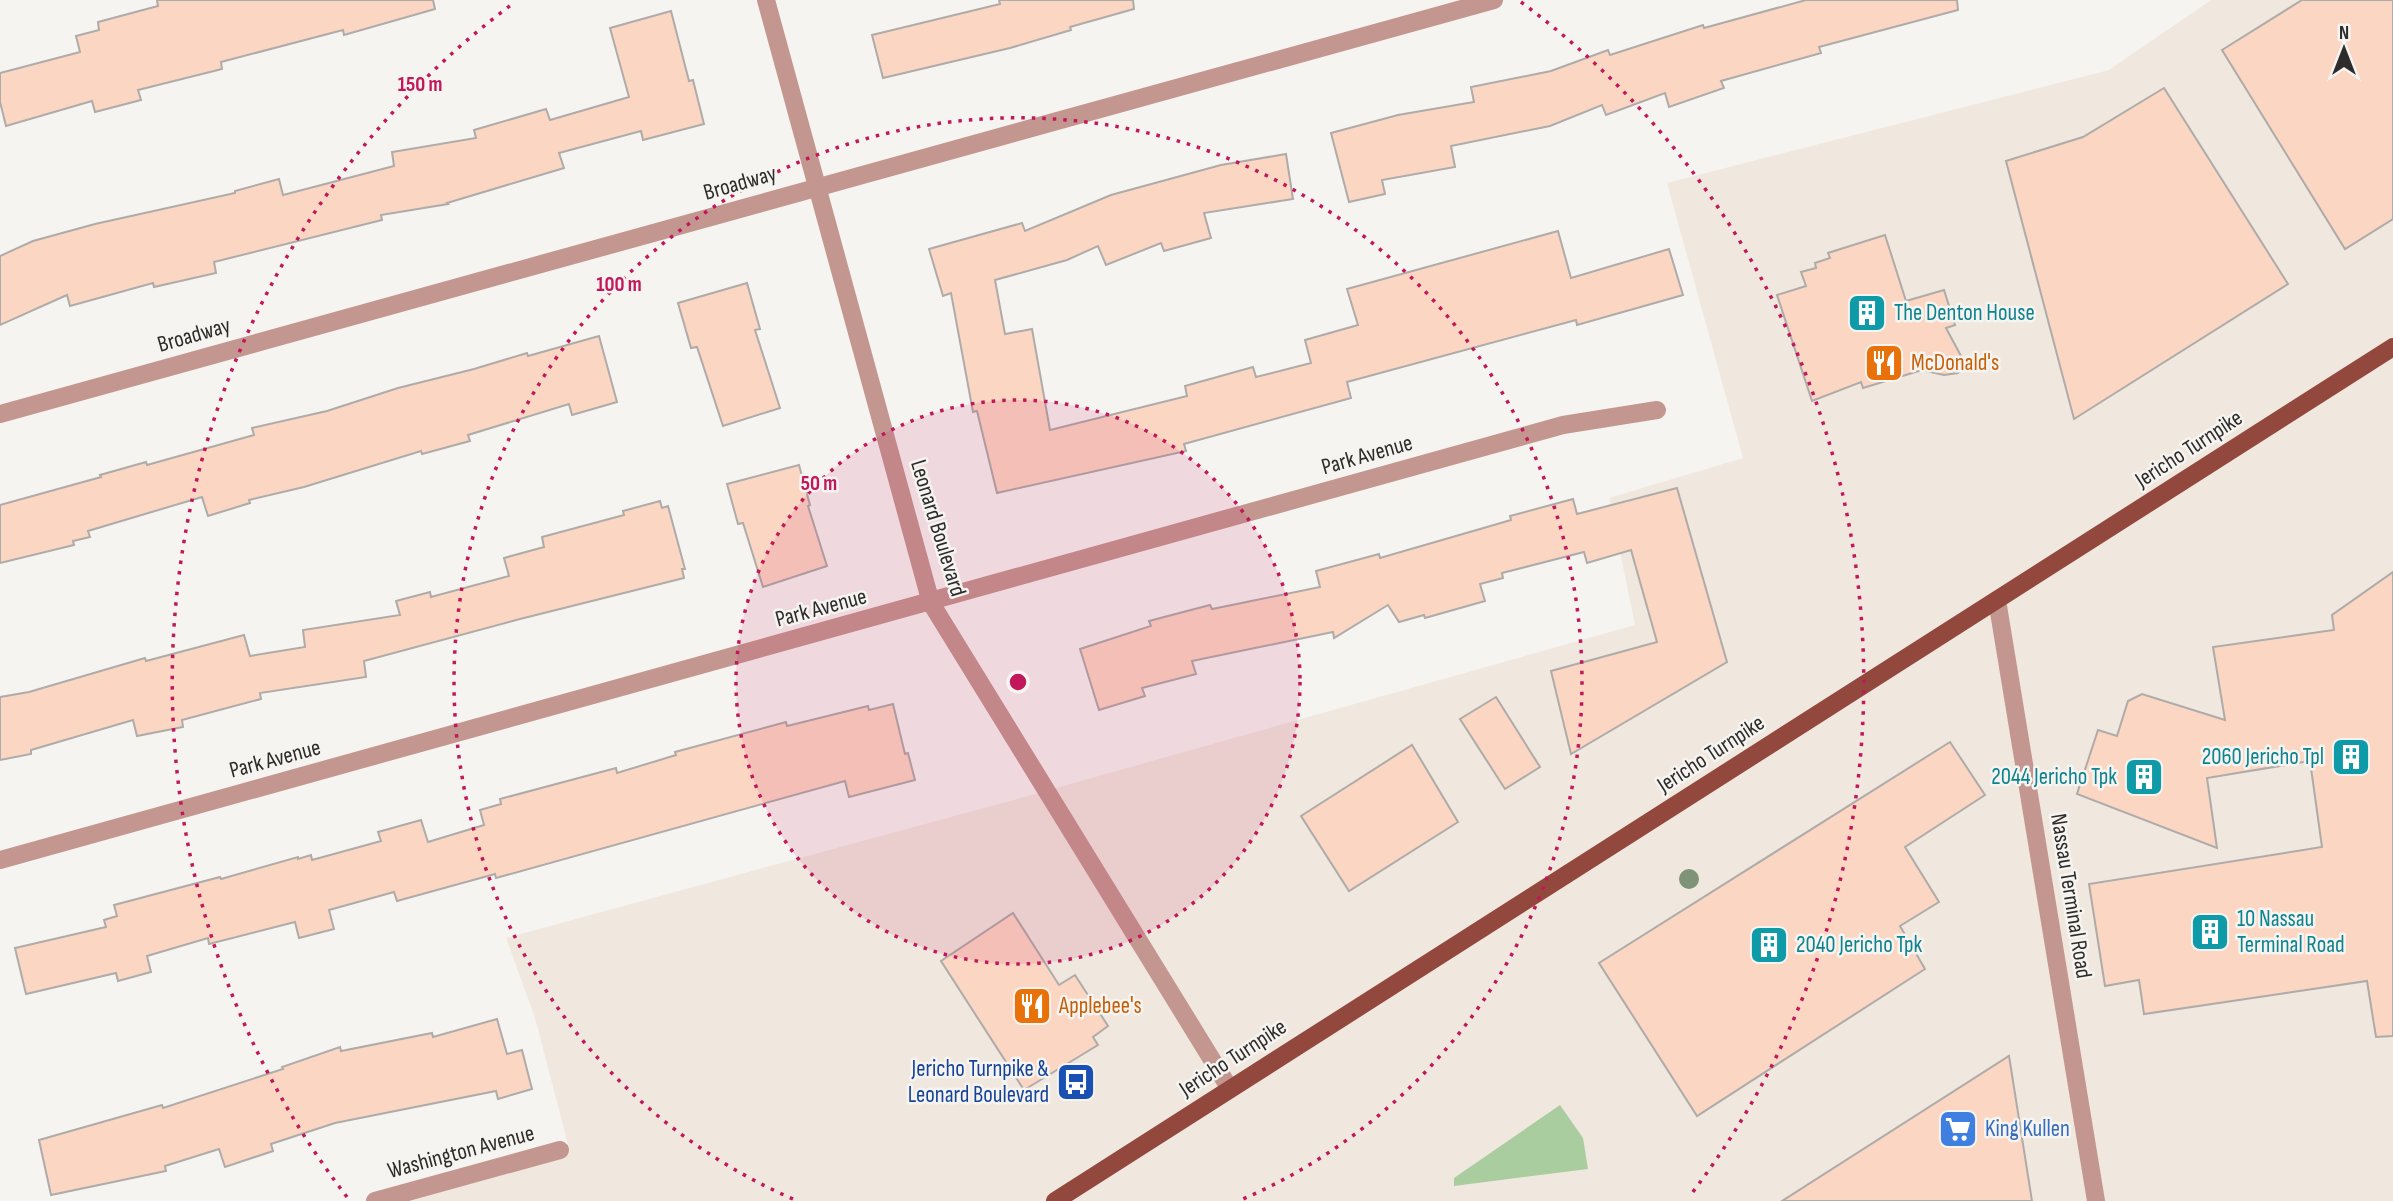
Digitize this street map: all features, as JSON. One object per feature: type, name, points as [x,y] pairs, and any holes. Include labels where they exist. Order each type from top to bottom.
[{"type":"main road","name":"Jericho Turnpike","points":[[1055,1201],[2393,348]]},
{"type":"street","name":"Leonard Boulevard","points":[[766,0],[931,603],[1230,1089]]},
{"type":"street","name":"Broadway","points":[[0,414],[1494,0]]},
{"type":"street","name":"Park Avenue","points":[[0,860],[1563,425],[1657,410]]},
{"type":"street","name":"Nassau Terminal Road","points":[[1997,600],[2096,1201]]},
{"type":"street","name":"Washington Avenue","points":[[375,1201],[560,1150]]},
{"type":"shaded area","points":[[2211,0],[2393,0],[2393,1201],[407,1201],[570,1152],[535,1018],[506,938],[1017,799],[1635,625],[1609,498],[1743,458],[1667,183],[2109,70]]},
{"type":"green space","points":[[1560,1105],[1583,1138],[1588,1169],[1454,1186],[1454,1178]]},
{"type":"building","points":[[157,0],[433,0],[435,9],[344,35],[343,30],[221,62],[222,69],[138,90],[141,100],[95,112],[92,101],[6,126],[0,102],[0,73],[80,52],[76,36],[99,30],[98,22],[158,6]]},
{"type":"building","points":[[999,0],[1133,0],[1134,9],[1010,48],[883,78],[872,35],[1000,4]]},
{"type":"building","points":[[1806,0],[1957,0],[1958,10],[1819,47],[1821,53],[1721,81],[1724,88],[1669,107],[1665,93],[1606,115],[1602,105],[1550,126],[1451,146],[1455,167],[1382,180],[1385,194],[1349,202],[1331,133],[1398,115],[1474,102],[1471,87],[1551,71],[1608,50],[1610,55],[1703,25],[1704,28]]},
{"type":"building","points":[[2302,0],[2393,0],[2393,219],[2345,249],[2222,50]]},
{"type":"building","points":[[671,11],[689,81],[693,80],[704,124],[643,140],[641,131],[559,153],[564,168],[448,204],[381,215],[382,220],[214,262],[216,273],[154,287],[153,283],[70,306],[67,295],[0,325],[0,256],[33,241],[95,224],[235,193],[279,179],[283,195],[394,166],[392,152],[476,138],[474,130],[546,109],[550,120],[629,97],[610,28]]},
{"type":"building","points":[[2164,88],[2288,284],[2074,419],[2006,161],[2083,137]]},
{"type":"building","points":[[1286,154],[1293,199],[1204,213],[1211,238],[1164,251],[1161,243],[1106,265],[1098,246],[1067,260],[995,280],[1005,334],[1032,329],[1050,430],[1187,396],[1185,386],[1253,367],[1256,377],[1311,363],[1305,340],[1358,325],[1347,289],[1558,231],[1571,278],[1669,249],[1683,295],[1577,325],[1576,320],[1347,382],[1351,398],[1184,444],[1186,451],[997,493],[977,411],[973,412],[951,293],[943,296],[929,249],[1022,223],[1025,231],[1111,195],[1221,165]]},
{"type":"building","name":"The Denton House","points":[[1885,235],[1906,301],[1944,290],[1955,325],[1946,328],[1961,356],[1958,373],[1944,375],[1922,370],[1863,388],[1861,382],[1812,401],[1777,295],[1806,286],[1801,272],[1816,268],[1815,263],[1830,258],[1828,253]]},
{"type":"building","points":[[747,283],[760,329],[755,330],[780,408],[723,426],[697,347],[691,348],[678,303]]},
{"type":"building","points":[[599,336],[617,402],[572,415],[569,404],[468,435],[470,441],[422,454],[421,451],[304,487],[249,500],[250,503],[208,516],[202,497],[88,531],[90,537],[73,541],[74,545],[0,563],[0,505],[146,462],[147,465],[254,435],[252,428],[327,411],[398,388]]},
{"type":"building","points":[[799,465],[810,505],[808,506],[827,566],[763,587],[743,523],[738,524],[727,484]]},
{"type":"building","points":[[1677,488],[1727,662],[1571,754],[1551,671],[1657,642],[1631,550],[1587,563],[1584,552],[1502,573],[1503,578],[1480,584],[1485,601],[1425,618],[1424,615],[1399,622],[1388,605],[1334,638],[1333,632],[1192,661],[1196,674],[1142,688],[1145,696],[1099,710],[1080,649],[1151,626],[1149,621],[1210,605],[1212,609],[1320,587],[1316,571],[1379,554],[1380,558],[1511,520],[1510,516],[1573,499],[1577,514]]},
{"type":"building","points":[[660,501],[662,508],[668,506],[685,569],[682,569],[684,578],[364,661],[366,677],[260,693],[261,699],[182,720],[183,727],[137,736],[133,720],[31,750],[31,754],[0,760],[0,697],[29,692],[145,658],[146,661],[244,635],[250,656],[305,647],[303,630],[400,615],[396,601],[430,592],[431,597],[509,576],[504,558],[544,547],[542,537],[624,515],[623,511]]},
{"type":"building","points":[[2393,572],[2393,1036],[2376,1037],[2367,981],[2144,1014],[2139,980],[2105,986],[2089,884],[2322,847],[2310,761],[2207,778],[2217,848],[2077,794],[2098,730],[2117,736],[2128,701],[2142,694],[2225,720],[2213,647],[2334,630],[2332,615]]},
{"type":"building","points":[[1496,697],[1540,767],[1505,789],[1460,719]]},
{"type":"building","points":[[893,704],[905,754],[908,753],[915,780],[849,797],[845,781],[496,878],[495,874],[397,901],[394,892],[329,910],[334,929],[299,938],[295,922],[209,944],[208,938],[147,956],[151,972],[118,981],[116,973],[26,994],[15,948],[106,927],[104,920],[117,916],[114,905],[298,857],[311,855],[312,860],[381,841],[378,832],[421,820],[428,842],[484,825],[480,810],[501,804],[500,799],[616,768],[617,773],[676,755],[675,752],[786,722],[787,726],[868,706],[869,710]]},
{"type":"building","name":"2040 Jericho Tpk","points":[[1950,742],[1985,795],[1905,847],[1939,902],[1900,926],[1925,969],[1697,1116],[1599,963]]},
{"type":"building","points":[[1412,745],[1458,822],[1349,891],[1301,816]]},
{"type":"building","name":"Applebee's","points":[[1013,913],[1059,985],[1075,975],[1108,1026],[1093,1037],[1098,1045],[1024,1090],[941,961]]},
{"type":"building","points":[[497,1019],[507,1054],[522,1050],[532,1089],[498,1099],[496,1091],[335,1123],[271,1144],[273,1151],[225,1167],[219,1149],[165,1166],[166,1171],[51,1195],[39,1140],[162,1105],[163,1108],[283,1069],[282,1067],[340,1047],[341,1051],[432,1033],[433,1037]]},
{"type":"building","name":"King Kullen","points":[[2009,1056],[2032,1201],[1782,1201]]},
{"type":"place","name":"The Denton House","points":[[1867,313]]},
{"type":"place","name":"McDonald's","points":[[1884,363]]},
{"type":"place","name":"2060 Jericho Tpl","points":[[2351,757]]},
{"type":"place","name":"2044 Jericho Tpk","points":[[2144,777]]},
{"type":"place","name":"10 Nassau Terminal Road","points":[[2210,932]]},
{"type":"place","name":"2040 Jericho Tpk","points":[[1769,945]]},
{"type":"place","name":"Applebee's","points":[[1032,1006]]},
{"type":"place","name":"Jericho Turnpike & Leonard Boulevard","points":[[1076,1082]]},
{"type":"place","name":"King Kullen","points":[[1958,1129]]}]
